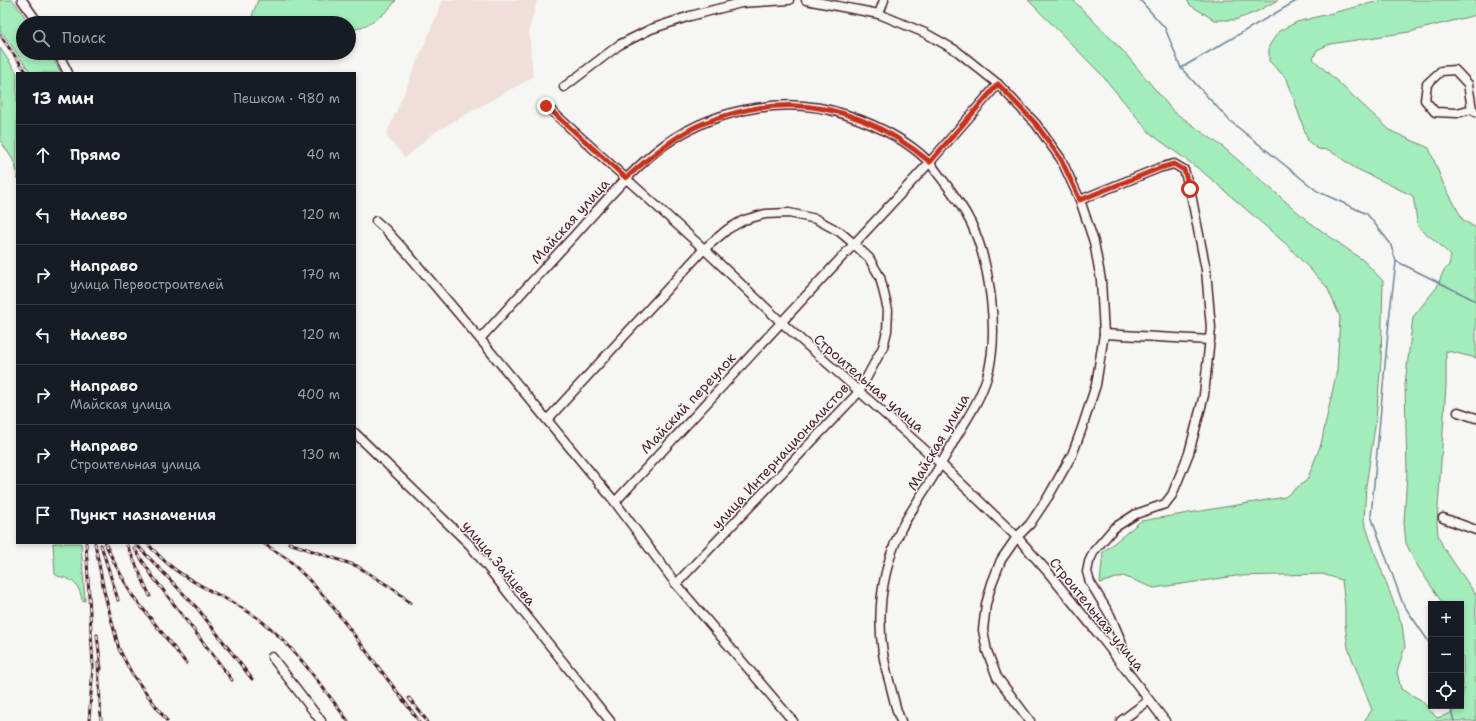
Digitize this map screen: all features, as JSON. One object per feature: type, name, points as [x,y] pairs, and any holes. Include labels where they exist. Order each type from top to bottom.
[{"type":"street","points":[[22,0],[33,16]]},
{"type":"street","points":[[564,87],[620,46],[651,29],[741,1],[789,0]]},
{"type":"street","points":[[806,0],[879,14],[925,33],[957,51],[998,84],[1040,130],[1061,159],[1080,200],[1094,242],[1101,280],[1104,334],[1096,385],[1072,455],[1048,497],[1030,524],[1017,537],[1001,560],[986,604],[983,630],[987,651],[997,677],[1030,721]]},
{"type":"street","points":[[879,14],[884,0]]},
{"type":"street","points":[[62,60],[68,72]]},
{"type":"street","points":[[1455,70],[1468,84],[1474,110],[1457,113],[1435,112],[1425,100],[1426,84],[1441,72],[1455,70]]},
{"type":"street","name":"Майский переулок","points":[[615,502],[853,243],[930,162],[998,84]]},
{"type":"street","name":"Майская улица","points":[[480,339],[626,178],[657,150],[687,131],[709,121],[745,110],[768,106],[801,105],[836,111],[890,133],[930,162],[954,194],[971,224],[984,259],[991,308],[993,338],[987,375],[977,403],[942,464],[903,526],[890,555],[883,580],[879,617],[881,647],[887,677],[901,721]]},
{"type":"street","name":"Строительная улица","points":[[546,106],[704,249],[781,322],[942,464],[1017,537],[1047,571],[1127,671],[1164,721]]},
{"type":"street","points":[[1080,200],[1160,168],[1174,164],[1184,170],[1190,189],[1206,270],[1211,328],[1204,395],[1189,453],[1172,496],[1165,504],[1136,514],[1114,528],[1094,551],[1088,562],[1087,572],[1090,582],[1110,615],[1121,641],[1127,671]]},
{"type":"street","name":"улица Интернационалистов","points":[[547,420],[704,249],[728,229],[744,220],[765,214],[789,213],[816,219],[840,232],[869,258],[880,277],[888,310],[887,331],[883,347],[859,392],[676,584]]},
{"type":"street","points":[[376,221],[385,228],[480,339],[615,502],[676,584],[793,721]]},
{"type":"street","points":[[1104,334],[1210,340]]},
{"type":"street","points":[[1458,412],[1476,418]]},
{"type":"street","name":"улица Зайцева","points":[[356,434],[470,545],[610,721]]},
{"type":"street","points":[[1443,518],[1476,530]]},
{"type":"street","points":[[272,657],[321,721]]},
{"type":"street","points":[[1121,721],[1148,701]]},
{"type":"shaded area","points":[[443,0],[537,0],[529,31],[533,77],[435,132],[405,158],[386,136]]},
{"type":"green space","points":[[0,0],[13,0],[24,16],[16,16],[16,52],[4,35],[0,32]]},
{"type":"green space","points":[[258,0],[396,0],[381,16],[356,29],[356,16],[253,16]]},
{"type":"green space","points":[[1028,0],[1073,0],[1124,52],[1173,111],[1223,147],[1308,221],[1364,261],[1383,281],[1381,361],[1376,420],[1366,486],[1364,521],[1402,625],[1405,647],[1397,672],[1401,689],[1421,700],[1437,718],[1449,714],[1456,709],[1464,709],[1464,601],[1441,601],[1415,562],[1406,543],[1404,523],[1407,473],[1405,384],[1413,317],[1437,287],[1443,272],[1449,265],[1451,256],[1418,227],[1413,196],[1355,168],[1329,150],[1318,149],[1308,141],[1287,79],[1269,61],[1269,46],[1279,31],[1297,22],[1383,0],[1476,0],[1476,15],[1409,32],[1330,44],[1317,50],[1313,59],[1391,131],[1429,148],[1443,183],[1463,220],[1476,228],[1476,358],[1446,351],[1446,385],[1437,523],[1438,535],[1443,547],[1476,595],[1476,721],[1364,721],[1372,710],[1348,648],[1342,580],[1322,574],[1236,576],[1154,588],[1123,576],[1100,583],[1103,552],[1141,521],[1285,497],[1307,480],[1321,444],[1337,370],[1340,317],[1327,287],[1286,244],[1203,172],[1151,134],[1100,73]]},
{"type":"green space","points":[[1187,0],[1278,0],[1256,12],[1235,20],[1214,20],[1190,5]]},
{"type":"green space","points":[[0,48],[16,72],[16,168],[13,160],[0,140]]},
{"type":"green space","points":[[22,60],[54,60],[60,72],[30,72]]},
{"type":"green space","points":[[53,544],[81,544],[85,601],[82,600],[79,590],[73,582],[55,574]]},
{"type":"waterway","points":[[1140,0],[1165,28],[1181,68],[1230,121],[1317,191],[1367,214],[1390,243],[1396,261],[1476,301]]},
{"type":"waterway","points":[[1181,68],[1298,0]]},
{"type":"waterway","points":[[1396,262],[1371,516],[1403,604],[1428,641]]},
{"type":"waterway","points":[[1451,709],[1454,721]]},
{"type":"railway","points":[[0,35],[16,58]]},
{"type":"railway","points":[[18,60],[26,72]]},
{"type":"railway","points":[[86,544],[93,666],[89,721]]},
{"type":"railway","points":[[95,544],[104,591],[119,649],[132,674],[167,721]]},
{"type":"railway","points":[[105,544],[132,595],[186,663]]},
{"type":"railway","points":[[126,544],[150,596]]},
{"type":"railway","points":[[136,544],[198,609],[252,679]]},
{"type":"railway","points":[[148,544],[166,562],[183,575],[250,613],[273,631],[297,655],[348,721]]},
{"type":"railway","points":[[265,544],[289,560],[330,603],[419,721]]},
{"type":"railway","points":[[292,544],[357,566],[395,590],[410,603]]},
{"type":"railway","points":[[101,545],[118,600]]},
{"type":"railway","points":[[134,548],[153,577],[232,680]]},
{"type":"railway","points":[[97,635],[101,669]]},
{"type":"railway","points":[[98,663],[101,721]]},
{"type":"railway","points":[[409,698],[427,721]]},
{"type":"route","points":[[546,106],[626,178],[657,150],[687,131],[709,121],[745,110],[768,106],[801,105],[836,111],[890,133],[930,162],[998,84],[1036,124],[1061,159],[1080,200],[1160,168],[1174,164],[1184,170],[1190,189]]}]
